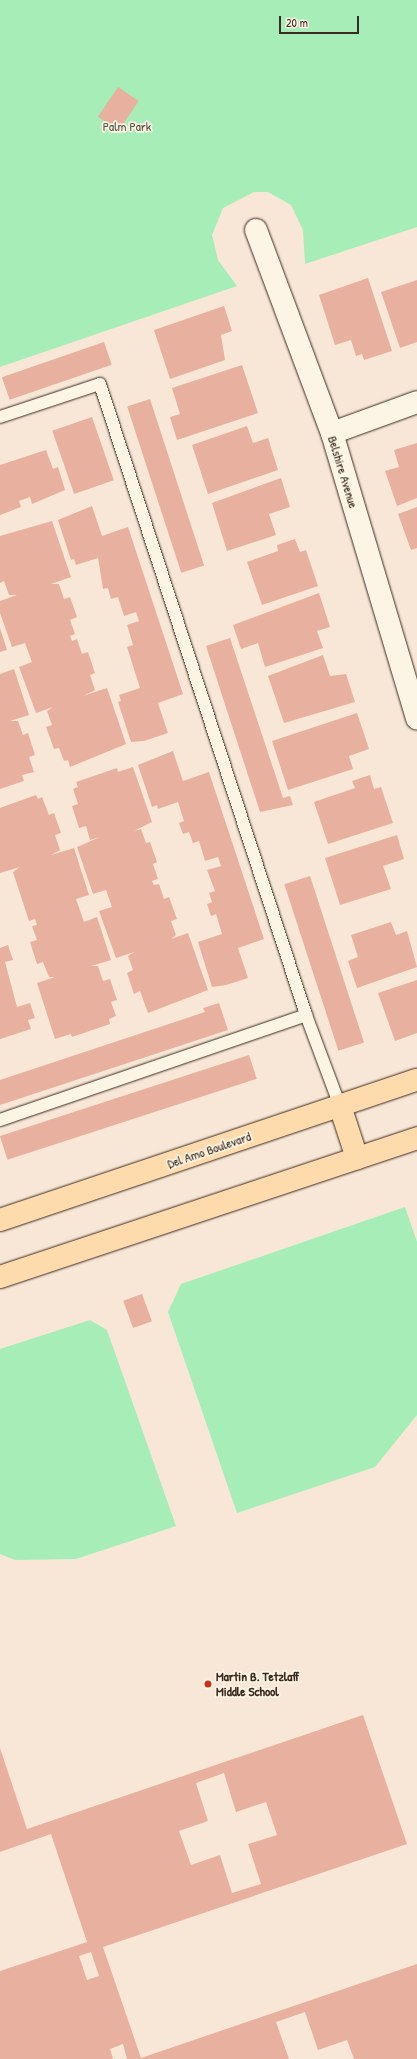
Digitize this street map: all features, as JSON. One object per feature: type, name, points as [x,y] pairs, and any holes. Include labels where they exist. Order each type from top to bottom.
[{"type":"main road","name":"Del Amo Boulevard","points":[[0,1220],[417,1080]]},
{"type":"main road","points":[[340,1106],[358,1158]]},
{"type":"main road","points":[[0,1277],[417,1138]]},
{"type":"street","name":"Belshire Avenue","points":[[256,230],[332,432],[417,719]]},
{"type":"street","points":[[332,432],[417,402]]},
{"type":"lane","points":[[0,417],[100,384],[306,1015],[323,1056],[340,1106]]},
{"type":"lane","points":[[0,1120],[306,1015]]},
{"type":"green space","name":"Palm Park","points":[[0,0],[417,0],[417,227],[305,264],[303,230],[291,205],[268,192],[254,192],[223,208],[212,235],[218,260],[237,286],[0,367]]},
{"type":"green space","points":[[405,1207],[417,1242],[417,1415],[375,1467],[237,1513],[168,1312],[181,1284]]},
{"type":"green space","points":[[90,1320],[107,1330],[176,1526],[76,1559],[15,1560],[0,1554],[0,1349]]},
{"type":"building","points":[[118,87],[139,101],[119,131],[98,117]]},
{"type":"building","points":[[368,278],[392,351],[364,360],[362,354],[356,356],[351,340],[335,345],[319,295]]},
{"type":"building","points":[[417,280],[417,342],[400,348],[381,292]]},
{"type":"building","points":[[224,306],[232,331],[221,335],[225,360],[170,379],[154,330]]},
{"type":"building","points":[[104,342],[112,365],[10,400],[2,377]]},
{"type":"building","points":[[242,365],[258,413],[177,440],[170,417],[180,414],[172,388]]},
{"type":"building","points":[[150,399],[204,565],[181,573],[127,406]]},
{"type":"building","points":[[92,417],[114,480],[74,494],[52,431]]},
{"type":"building","points":[[247,426],[253,443],[268,438],[278,470],[208,494],[192,445]]},
{"type":"building","points":[[417,443],[417,498],[397,506],[385,471],[399,467],[394,450]]},
{"type":"building","points":[[46,450],[53,469],[58,467],[65,490],[32,504],[30,497],[19,501],[21,507],[0,515],[0,465]]},
{"type":"building","points":[[281,478],[290,507],[269,514],[276,535],[227,551],[212,503]]},
{"type":"building","points":[[92,506],[102,536],[128,527],[183,694],[158,703],[168,733],[144,741],[131,742],[118,702],[121,701],[119,695],[140,688],[127,647],[133,645],[127,625],[139,621],[136,612],[124,616],[118,597],[111,599],[108,588],[103,589],[98,558],[76,565],[74,559],[71,560],[58,520]]},
{"type":"building","points":[[417,507],[417,548],[411,550],[398,514]]},
{"type":"building","points":[[52,521],[71,577],[51,584],[59,584],[64,599],[70,597],[77,617],[70,620],[75,634],[70,636],[72,641],[77,639],[82,654],[88,652],[95,673],[90,675],[95,690],[83,696],[107,688],[126,744],[70,767],[68,760],[64,761],[59,748],[54,749],[46,727],[52,725],[47,711],[53,707],[36,713],[19,667],[32,662],[25,643],[12,647],[0,613],[0,601],[17,595],[9,595],[4,581],[0,583],[0,536]]},
{"type":"building","points":[[295,539],[300,552],[306,550],[318,586],[262,605],[247,562],[278,551],[277,545]]},
{"type":"building","points":[[319,593],[330,627],[317,631],[323,648],[265,667],[258,643],[241,649],[233,625]]},
{"type":"building","points":[[0,628],[7,650],[0,652]]},
{"type":"building","points":[[230,638],[283,798],[290,796],[293,805],[260,812],[206,646]]},
{"type":"building","points":[[323,655],[330,676],[346,674],[355,702],[284,723],[268,676]]},
{"type":"building","points":[[14,669],[29,715],[10,721],[18,721],[23,735],[28,733],[35,755],[29,757],[34,772],[22,775],[24,781],[0,789],[0,674]]},
{"type":"building","points":[[357,713],[369,749],[349,756],[353,769],[288,790],[272,741]]},
{"type":"building","points":[[173,751],[183,781],[209,772],[264,939],[238,948],[248,978],[226,985],[212,987],[198,942],[222,934],[216,914],[211,916],[207,904],[212,902],[209,893],[215,891],[207,870],[221,866],[218,857],[205,861],[199,841],[193,843],[189,832],[183,834],[179,823],[184,821],[178,802],[158,809],[157,805],[152,807],[138,765]]},
{"type":"building","points":[[133,767],[152,822],[134,831],[141,829],[146,843],[150,842],[157,862],[153,864],[158,879],[152,881],[154,885],[159,884],[164,899],[169,897],[177,919],[171,921],[176,935],[171,939],[188,933],[208,990],[148,1013],[140,991],[134,994],[127,973],[133,970],[128,956],[134,952],[116,958],[99,911],[112,907],[106,890],[93,894],[77,847],[100,837],[90,840],[86,826],[79,828],[72,806],[78,804],[73,789],[78,787],[76,782],[117,768],[118,772]]},
{"type":"building","points":[[370,775],[374,789],[381,787],[393,823],[328,844],[314,802],[355,788],[352,781]]},
{"type":"building","points":[[36,795],[38,799],[42,797],[49,815],[54,813],[61,833],[55,835],[60,850],[51,855],[74,848],[89,895],[76,899],[84,922],[97,917],[111,960],[91,966],[98,966],[103,981],[110,979],[117,1000],[111,1002],[116,1016],[109,1019],[110,1024],[72,1037],[71,1034],[55,1039],[37,983],[55,977],[49,977],[43,962],[37,964],[30,942],[37,940],[32,926],[37,925],[35,919],[29,921],[13,872],[20,867],[0,873],[0,808]]},
{"type":"building","points":[[397,835],[404,859],[383,866],[391,889],[340,905],[325,858]]},
{"type":"building","points":[[310,876],[364,1042],[338,1051],[284,884]]},
{"type":"building","points":[[391,922],[396,935],[407,931],[417,967],[357,988],[348,961],[358,957],[351,935]]},
{"type":"building","points":[[8,945],[13,960],[5,962],[17,1007],[30,1003],[35,1018],[28,1020],[31,1029],[0,1039],[0,948]]},
{"type":"building","points":[[417,980],[417,1033],[395,1041],[378,993]]},
{"type":"building","points":[[219,1003],[228,1030],[0,1105],[0,1080],[205,1012],[203,1008]]},
{"type":"building","points":[[249,1055],[257,1079],[8,1160],[0,1136]]},
{"type":"building","points":[[142,1294],[152,1321],[133,1328],[123,1301]]},
{"type":"building","points":[[363,1715],[407,1844],[103,1947],[141,2058],[417,1964],[417,2059],[354,2059],[347,2040],[318,2050],[305,2012],[276,2022],[289,2059],[127,2059],[123,2044],[110,2049],[113,2059],[0,2059],[0,1971],[87,1942],[51,1834],[0,1852],[0,1748],[27,1829]],"holes":[[[224,1773],[236,1812],[266,1802],[277,1835],[248,1844],[261,1884],[232,1893],[220,1855],[191,1865],[179,1831],[208,1821],[196,1783]],[[91,1952],[99,1976],[87,1980],[79,1956]]]},
{"type":"place","name":"Martin B. Tetzlaff Middle School","points":[[208,1684]]}]
